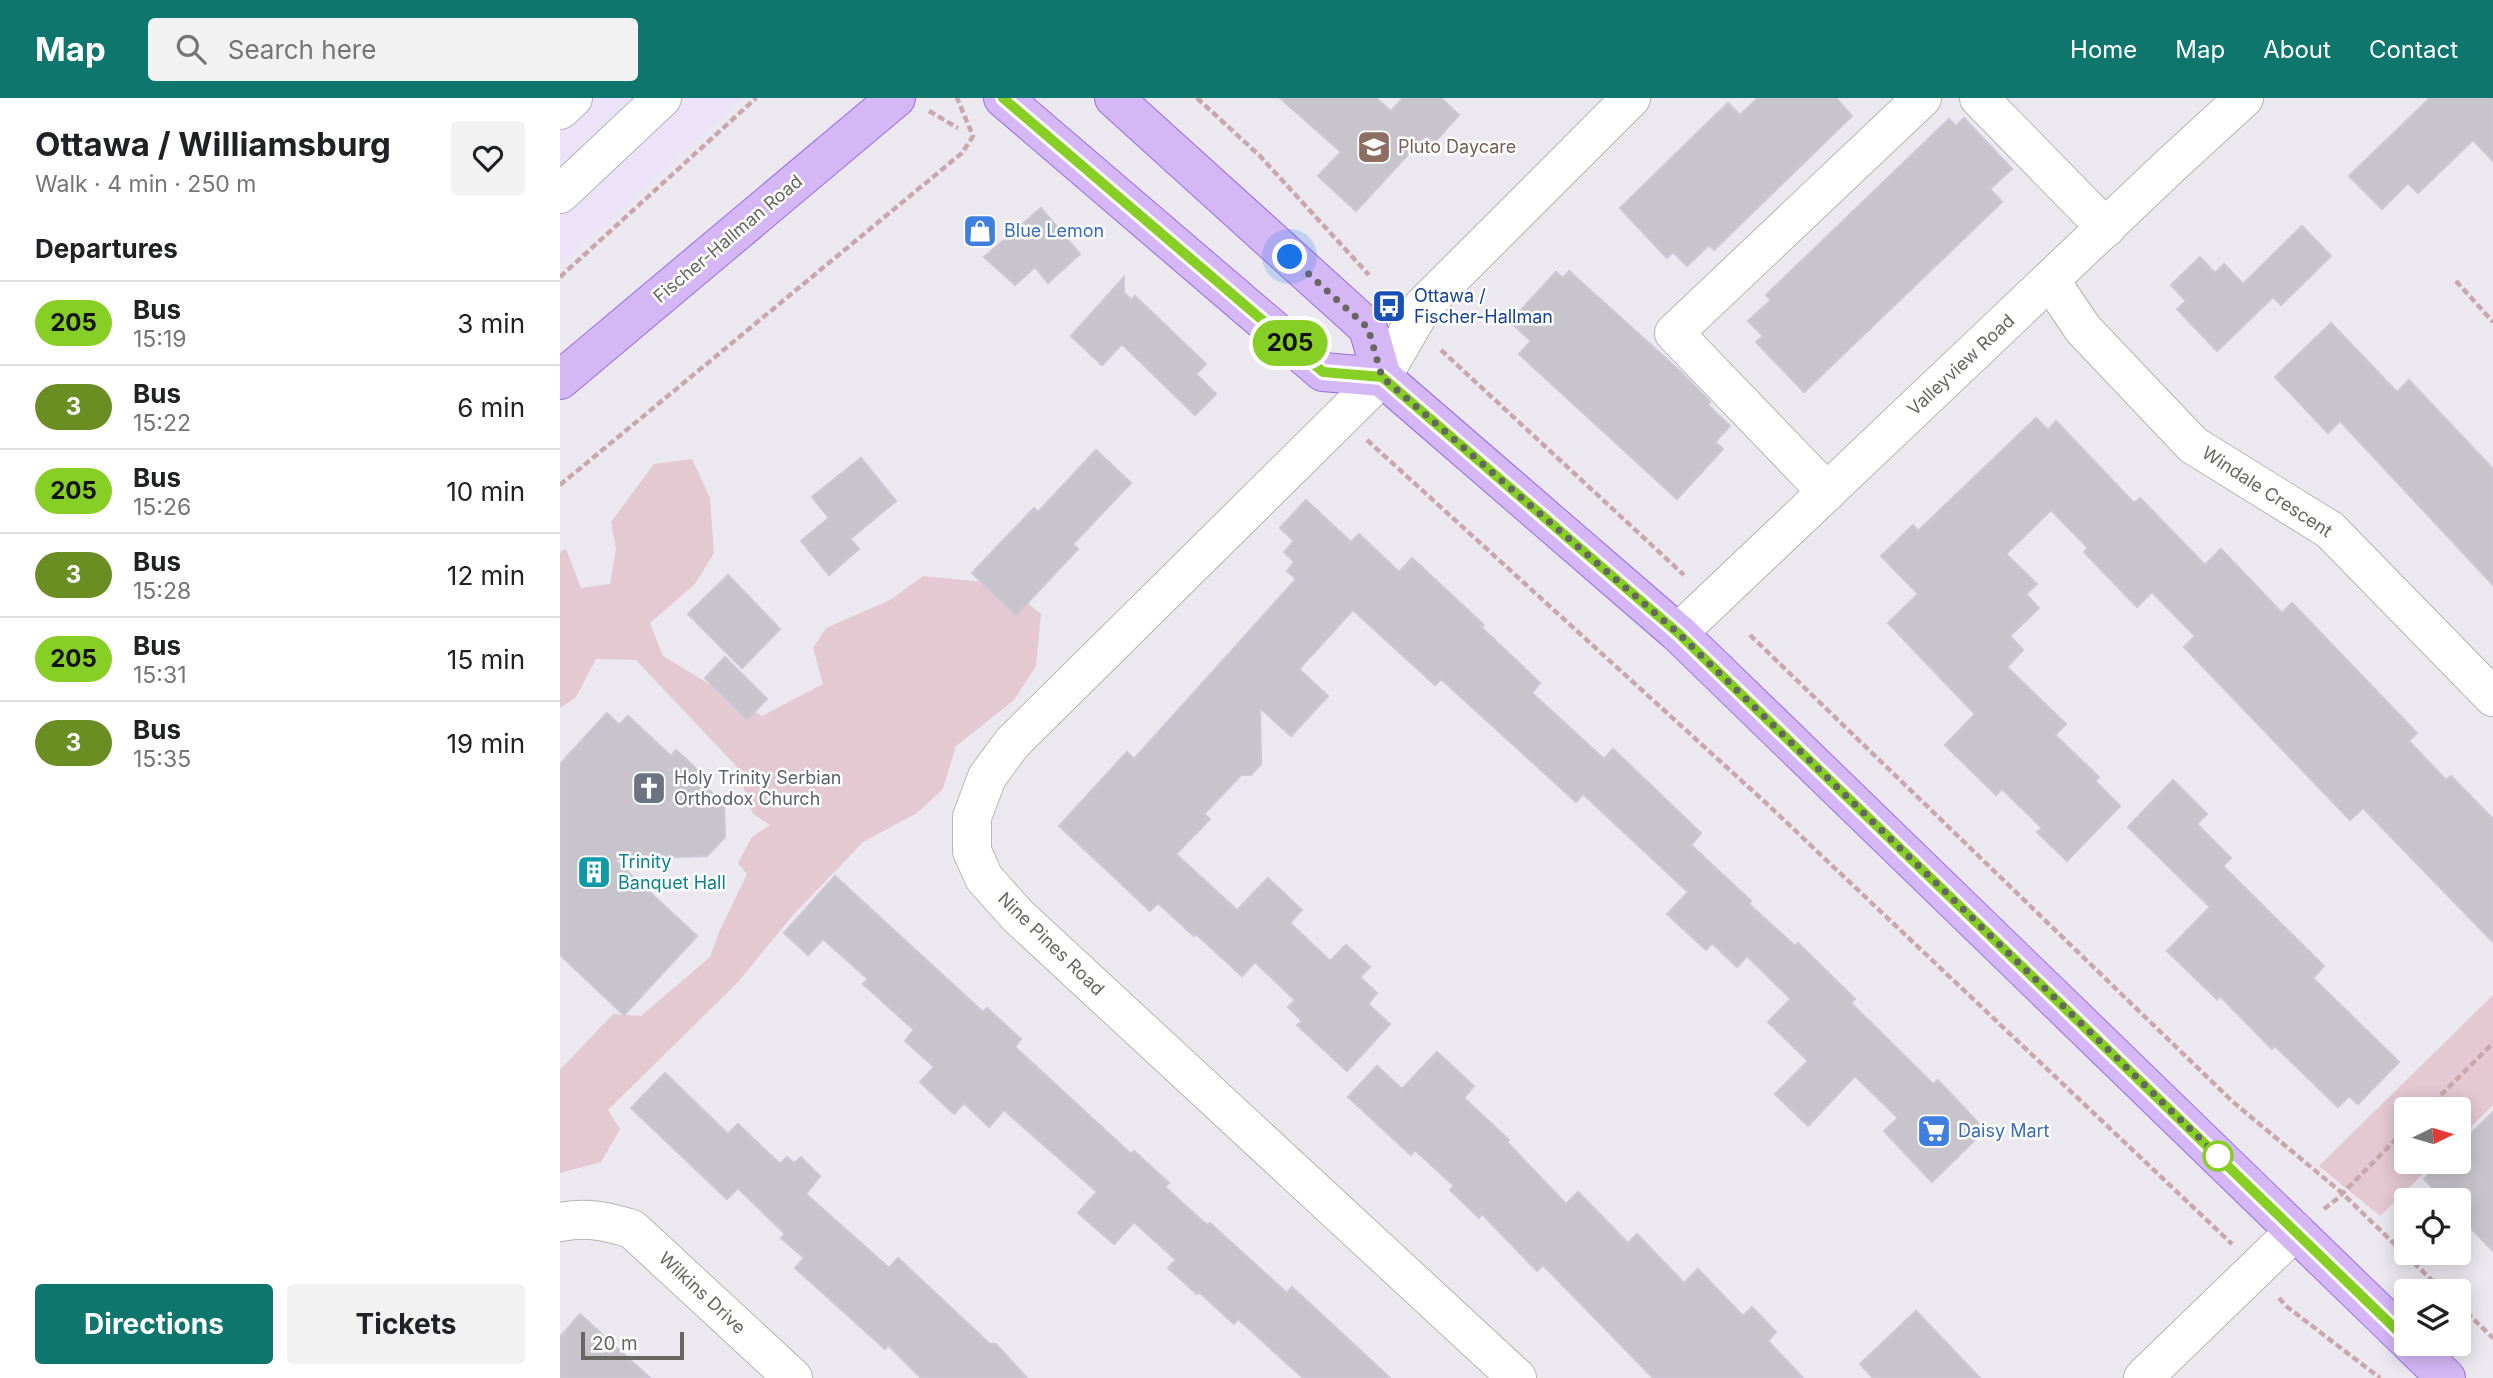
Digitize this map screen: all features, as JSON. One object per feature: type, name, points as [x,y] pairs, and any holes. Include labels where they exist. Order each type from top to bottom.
[{"type":"main road","name":"Fischer-Hallman Road","points":[[560,380],[896,98]]},
{"type":"main road","points":[[1003,98],[1323,372],[1382,377]]},
{"type":"main road","points":[[1114,98],[1368,328],[1382,377],[1678,633],[2394,1327]]},
{"type":"main road","points":[[2423,1356],[2446,1378]]},
{"type":"street","points":[[560,110],[573,98]]},
{"type":"street","points":[[560,194],[662,98]]},
{"type":"street","name":"Nine Pines Road","points":[[1517,1378],[1018,916],[984,878],[972,851],[972,817],[987,777],[1012,743],[1382,377],[1423,306],[1631,98]]},
{"type":"street","points":[[1827,492],[1674,333],[1922,98]]},
{"type":"street","points":[[1979,98],[2106,228]]},
{"type":"street","name":"Valleyview Road","points":[[1678,633],[2244,98]]},
{"type":"street","name":"Windale Crescent","points":[[2050,280],[2083,329],[2193,445],[2330,530],[2493,697]]},
{"type":"street","name":"Wilkins Drive","points":[[560,1222],[580,1218],[603,1220],[632,1229],[793,1378]]},
{"type":"street","points":[[2143,1378],[2295,1231]]},
{"type":"path","points":[[560,277],[756,98]]},
{"type":"path","points":[[560,485],[962,153],[973,136],[957,98]]},
{"type":"path","points":[[2456,281],[2493,323]]},
{"type":"path","points":[[1358,433],[1766,803],[2220,1230]]},
{"type":"path","points":[[1750,635],[2233,1102],[2342,1193],[2431,1279]]},
{"type":"path","points":[[2439,1097],[2493,1043]]},
{"type":"path","points":[[2295,1231],[2342,1193],[2394,1141]]},
{"type":"path","points":[[2286,1306],[2380,1378]]},
{"type":"path","points":[[2471,1317],[2493,1338]]},
{"type":"shaded area","points":[[560,98],[742,98],[560,265]]},
{"type":"shaded area","points":[[692,459],[710,498],[714,553],[695,584],[650,623],[663,656],[762,716],[823,684],[813,648],[826,628],[890,600],[923,576],[1004,584],[1041,614],[1036,666],[1014,700],[956,746],[943,789],[917,813],[863,842],[793,915],[738,982],[608,1110],[620,1129],[601,1162],[560,1173],[560,1070],[613,1014],[641,1016],[710,957],[747,874],[738,863],[752,837],[770,825],[753,814],[736,766],[636,660],[596,659],[576,697],[560,708],[560,552],[566,549],[581,588],[610,584],[616,549],[611,522],[654,464]]},
{"type":"shaded area","points":[[2493,995],[2493,1105],[2471,1127],[2471,1097],[2394,1097],[2394,1174],[2423,1174],[2409,1188],[2394,1188],[2394,1202],[2380,1216],[2319,1166]]},
{"type":"building","points":[[1280,98],[1376,98],[1391,111],[1403,98],[1441,98],[1459,115],[1433,144],[1425,136],[1356,211],[1318,176],[1341,152]]},
{"type":"building","points":[[1758,98],[1836,98],[1852,116],[1714,250],[1709,245],[1687,266],[1673,252],[1667,258],[1620,208],[1728,103],[1740,115]]},
{"type":"building","points":[[2430,98],[2493,98],[2493,161],[2473,140],[2418,193],[2408,183],[2382,209],[2349,176]]},
{"type":"building","points":[[1964,118],[2012,169],[1990,189],[2002,202],[1804,392],[1756,342],[1763,336],[1748,321],[1771,300],[1766,295],[1949,119],[1956,126]]},
{"type":"building","points":[[1041,208],[1080,254],[1048,283],[1035,267],[1015,285],[984,257]]},
{"type":"building","points":[[2302,226],[2331,256],[2281,305],[2273,297],[2217,351],[2177,309],[2186,301],[2171,285],[2200,257],[2215,273],[2224,264],[2243,284]]},
{"type":"building","points":[[1569,271],[1682,373],[1710,402],[1708,405],[1730,426],[1715,442],[1723,449],[1677,499],[1519,354],[1531,341],[1510,322],[1556,272],[1563,278]]},
{"type":"building","points":[[1124,277],[1124,293],[1132,300],[1135,296],[1206,364],[1196,374],[1216,394],[1195,415],[1122,344],[1102,365],[1071,336]]},
{"type":"building","points":[[2331,323],[2397,392],[2409,380],[2493,469],[2493,585],[2340,421],[2328,433],[2275,377]]},
{"type":"building","points":[[2036,418],[2048,430],[2056,421],[2134,503],[2140,498],[2205,565],[2221,549],[2282,613],[2292,603],[2417,733],[2409,741],[2446,780],[2451,776],[2493,819],[2493,942],[2363,808],[2350,820],[2184,647],[2195,636],[2152,592],[2137,607],[2084,552],[2088,548],[2051,510],[2006,554],[2037,584],[2026,594],[2039,608],[2010,636],[2023,650],[2007,667],[2066,724],[2055,735],[2099,777],[2095,781],[2120,806],[2067,861],[2037,832],[2042,828],[2002,789],[1996,795],[1945,745],[1975,714],[1888,623],[1918,594],[1881,556],[1913,525],[1918,531]]},
{"type":"building","points":[[1096,450],[1131,483],[1073,544],[1078,549],[1016,615],[972,573],[1034,508],[1038,512]]},
{"type":"building","points":[[861,458],[896,501],[850,539],[859,549],[829,575],[801,541],[829,518],[812,497]]},
{"type":"building","points":[[1306,500],[1351,542],[1359,534],[1399,572],[1412,558],[1484,625],[1481,627],[1540,683],[1532,693],[1604,759],[1613,749],[1701,833],[1691,845],[1751,901],[1749,904],[1795,946],[1798,943],[1855,999],[1851,1003],[1933,1084],[1938,1080],[1985,1130],[1932,1182],[1884,1131],[1898,1118],[1855,1076],[1808,1126],[1775,1094],[1808,1061],[1768,1022],[1791,999],[1747,956],[1737,967],[1712,943],[1706,950],[1667,914],[1688,892],[1583,794],[1576,802],[1441,679],[1435,685],[1353,610],[1299,669],[1328,696],[1291,736],[1260,708],[1261,764],[1251,775],[1241,775],[1204,814],[1210,819],[1176,854],[1237,910],[1268,878],[1302,910],[1290,923],[1330,961],[1346,945],[1370,967],[1360,977],[1377,993],[1368,1004],[1390,1024],[1347,1071],[1297,1025],[1302,1021],[1288,1007],[1295,1000],[1255,962],[1242,976],[1158,903],[1150,911],[1059,826],[1127,752],[1134,759],[1296,579],[1287,571],[1294,562],[1284,552],[1294,541],[1280,528]]},
{"type":"building","points":[[728,575],[780,629],[742,668],[688,614]]},
{"type":"building","points":[[725,657],[767,699],[747,719],[705,678]]},
{"type":"building","points":[[607,713],[619,725],[628,716],[671,756],[676,750],[700,772],[695,777],[724,804],[725,837],[707,856],[614,859],[697,936],[624,1015],[560,955],[560,764]]},
{"type":"building","points":[[2173,780],[2207,814],[2197,824],[2231,858],[2223,866],[2324,966],[2313,978],[2399,1062],[2358,1104],[2349,1096],[2338,1107],[2275,1046],[2272,1049],[2220,996],[2217,999],[2167,951],[2210,907],[2128,827]]},
{"type":"building","points":[[835,876],[983,1012],[987,1008],[1021,1039],[1015,1047],[1131,1154],[1134,1151],[1169,1183],[1165,1187],[1207,1225],[1210,1223],[1287,1293],[1292,1287],[1390,1378],[1303,1378],[1238,1319],[1234,1324],[1168,1268],[1176,1260],[1134,1222],[1114,1244],[1078,1213],[1097,1192],[1004,1110],[989,1127],[964,1103],[954,1114],[920,1082],[934,1067],[905,1041],[914,1030],[863,984],[868,979],[823,939],[808,955],[784,933]]},
{"type":"building","points":[[1437,1052],[1474,1086],[1464,1098],[1509,1140],[1507,1142],[1566,1204],[1578,1192],[1628,1243],[1637,1234],[1684,1283],[1698,1269],[1743,1316],[1752,1307],[1776,1332],[1768,1341],[1803,1378],[1653,1378],[1543,1265],[1537,1271],[1482,1214],[1479,1218],[1450,1190],[1454,1186],[1415,1150],[1411,1155],[1348,1097],[1377,1066],[1402,1089]]},
{"type":"building","points":[[665,1073],[728,1134],[738,1124],[780,1164],[787,1157],[794,1163],[801,1157],[820,1176],[806,1194],[889,1268],[898,1258],[990,1344],[996,1344],[1027,1378],[921,1378],[888,1345],[885,1349],[795,1268],[804,1258],[781,1238],[785,1234],[738,1188],[727,1199],[631,1108]]},
{"type":"building","points":[[2493,1112],[2493,1251],[2471,1228],[2471,1188],[2433,1188],[2424,1179],[2429,1174],[2471,1174],[2471,1133]]},
{"type":"building","points":[[1916,1311],[1980,1378],[1873,1378],[1860,1364]]},
{"type":"building","points":[[580,1314],[650,1378],[560,1378],[560,1337]]},
{"type":"bus line","name":"205","points":[[1003,98],[1323,372],[1382,377],[1678,633],[2394,1327]]},
{"type":"place","name":"Pluto Daycare","points":[[1374,147]]},
{"type":"place","name":"Blue Lemon","points":[[980,231]]},
{"type":"place","name":"Ottawa / Fischer-Hallman","points":[[1389,306]]},
{"type":"place","name":"Holy Trinity Serbian Orthodox Church","points":[[649,788]]},
{"type":"place","name":"Trinity Banquet Hall","points":[[594,872]]},
{"type":"place","name":"Daisy Mart","points":[[1934,1131]]},
{"type":"route","points":[[1290,257],[1368,328],[1382,377],[1678,633],[2218,1156]]}]
